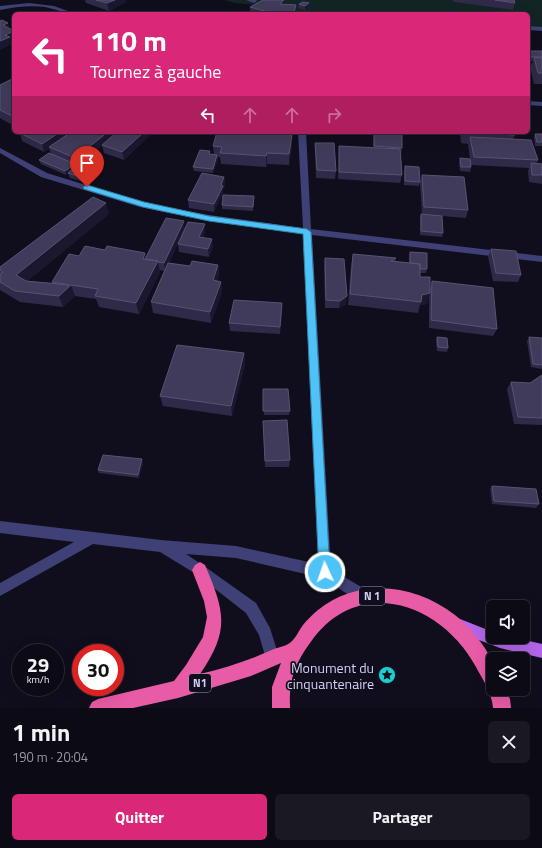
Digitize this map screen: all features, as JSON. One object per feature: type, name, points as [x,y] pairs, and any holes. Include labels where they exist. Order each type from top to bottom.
[{"type":"highway","points":[[178,689],[199,661],[211,638],[214,622],[214,607],[200,570]]},
{"type":"highway","name":"N 1","points":[[281,708],[281,686],[294,649],[312,623],[336,606],[363,596],[386,595],[410,599],[433,609],[454,624],[482,657],[486,666]]},
{"type":"highway","name":"N1","points":[[98,708],[104,708],[178,689],[251,668],[294,649]]},
{"type":"highway","points":[[500,696],[502,708]]},
{"type":"main road","points":[[454,624],[500,641],[542,651]]},
{"type":"street","points":[[0,8],[36,3],[54,6],[68,12]]},
{"type":"street","points":[[530,28],[542,29]]},
{"type":"street","points":[[530,103],[542,104]]},
{"type":"street","points":[[302,134],[325,572]]},
{"type":"street","points":[[0,150],[44,174],[143,205],[216,220],[542,259]]},
{"type":"street","points":[[0,527],[161,546],[236,552],[325,572],[363,596]]},
{"type":"street","points":[[0,590],[92,538]]},
{"type":"street","points":[[161,546],[200,570],[251,608],[265,633],[272,658]]},
{"type":"green space","points":[[225,0],[542,0],[542,30],[530,29],[530,12],[284,12],[256,5],[234,3]]},
{"type":"building","points":[[96,0],[115,0],[107,3]]},
{"type":"building","points":[[263,0],[284,0],[280,4],[296,5],[294,12],[268,12],[250,7]]},
{"type":"building","points":[[495,0],[514,0],[515,3]]},
{"type":"building","points":[[303,2],[309,3],[305,6],[299,4]]},
{"type":"building","points":[[2,20],[8,23],[3,25],[12,30],[12,32],[5,35],[10,37],[0,41],[0,21]]},
{"type":"building","points":[[530,51],[542,51],[542,57],[530,57]]},
{"type":"building","points":[[534,57],[542,58],[542,73],[538,73]]},
{"type":"building","points":[[12,79],[12,116],[0,110],[0,85]]},
{"type":"building","points":[[22,134],[57,134],[42,144]]},
{"type":"building","points":[[68,134],[105,134],[75,158],[49,147]]},
{"type":"building","points":[[115,134],[142,134],[122,152],[102,145]]},
{"type":"building","points":[[216,134],[292,135],[289,154],[267,153],[266,156],[220,153],[222,147],[213,146]]},
{"type":"building","points":[[374,134],[402,134],[402,148],[374,146]]},
{"type":"building","points":[[535,134],[542,134],[542,142],[537,142]]},
{"type":"building","points":[[470,137],[531,140],[538,160],[474,157]]},
{"type":"building","points":[[315,143],[334,143],[336,171],[317,170]]},
{"type":"building","points":[[339,146],[400,149],[402,175],[339,172]]},
{"type":"building","points":[[200,150],[210,151],[209,154],[217,155],[213,169],[193,167]]},
{"type":"building","points":[[49,153],[75,164],[65,171],[39,160]]},
{"type":"building","points":[[85,158],[99,163],[83,178],[68,173]]},
{"type":"building","points":[[460,158],[470,159],[471,167],[461,167]]},
{"type":"building","points":[[531,163],[542,164],[542,175],[532,175]]},
{"type":"building","points":[[405,166],[419,167],[420,182],[405,181]]},
{"type":"building","points":[[202,173],[224,177],[221,185],[223,186],[214,204],[188,200]]},
{"type":"building","points":[[422,175],[464,177],[468,210],[424,207]]},
{"type":"building","points":[[223,195],[254,196],[253,207],[222,205]]},
{"type":"building","points":[[93,197],[106,203],[16,275],[26,281],[69,285],[52,282],[69,254],[79,256],[85,246],[105,250],[107,246],[145,253],[143,259],[158,261],[136,303],[95,296],[98,289],[71,285],[59,296],[15,291],[0,282],[0,274],[3,272],[0,270],[0,267]]},
{"type":"building","points":[[421,214],[442,216],[443,233],[421,231]]},
{"type":"building","points":[[166,218],[184,221],[164,263],[145,259]]},
{"type":"building","points":[[188,222],[205,224],[199,237],[212,239],[208,249],[178,244]]},
{"type":"building","points":[[491,249],[516,251],[521,275],[496,273]]},
{"type":"building","points":[[410,252],[427,253],[427,269],[420,269],[420,264],[410,263]]},
{"type":"building","points":[[353,254],[396,258],[391,261],[420,264],[420,277],[430,277],[430,293],[422,295],[421,302],[350,294]]},
{"type":"building","points":[[325,258],[344,259],[347,296],[340,301],[326,300]]},
{"type":"building","points":[[192,261],[218,265],[213,280],[221,282],[210,312],[151,302],[168,263],[190,266]]},
{"type":"building","points":[[432,281],[493,288],[497,329],[431,320]]},
{"type":"building","points":[[234,300],[282,303],[280,327],[229,323]]},
{"type":"building","points":[[437,337],[447,338],[448,348],[438,347]]},
{"type":"building","points":[[529,337],[542,338],[542,365],[533,364]]},
{"type":"building","points":[[177,345],[244,353],[231,406],[160,396]]},
{"type":"building","points":[[542,375],[542,418],[518,417],[511,382],[530,383]]},
{"type":"building","points":[[263,389],[288,389],[290,411],[263,411]]},
{"type":"building","points":[[287,420],[290,460],[265,461],[263,421]]},
{"type":"building","points":[[103,455],[142,459],[138,475],[98,470]]},
{"type":"building","points":[[492,486],[536,489],[539,504],[494,501]]},
{"type":"place","name":"Monument du cinquantenaire","points":[[387,675]]},
{"type":"route","points":[[87,187],[143,205],[209,218],[307,232],[325,572]]}]
